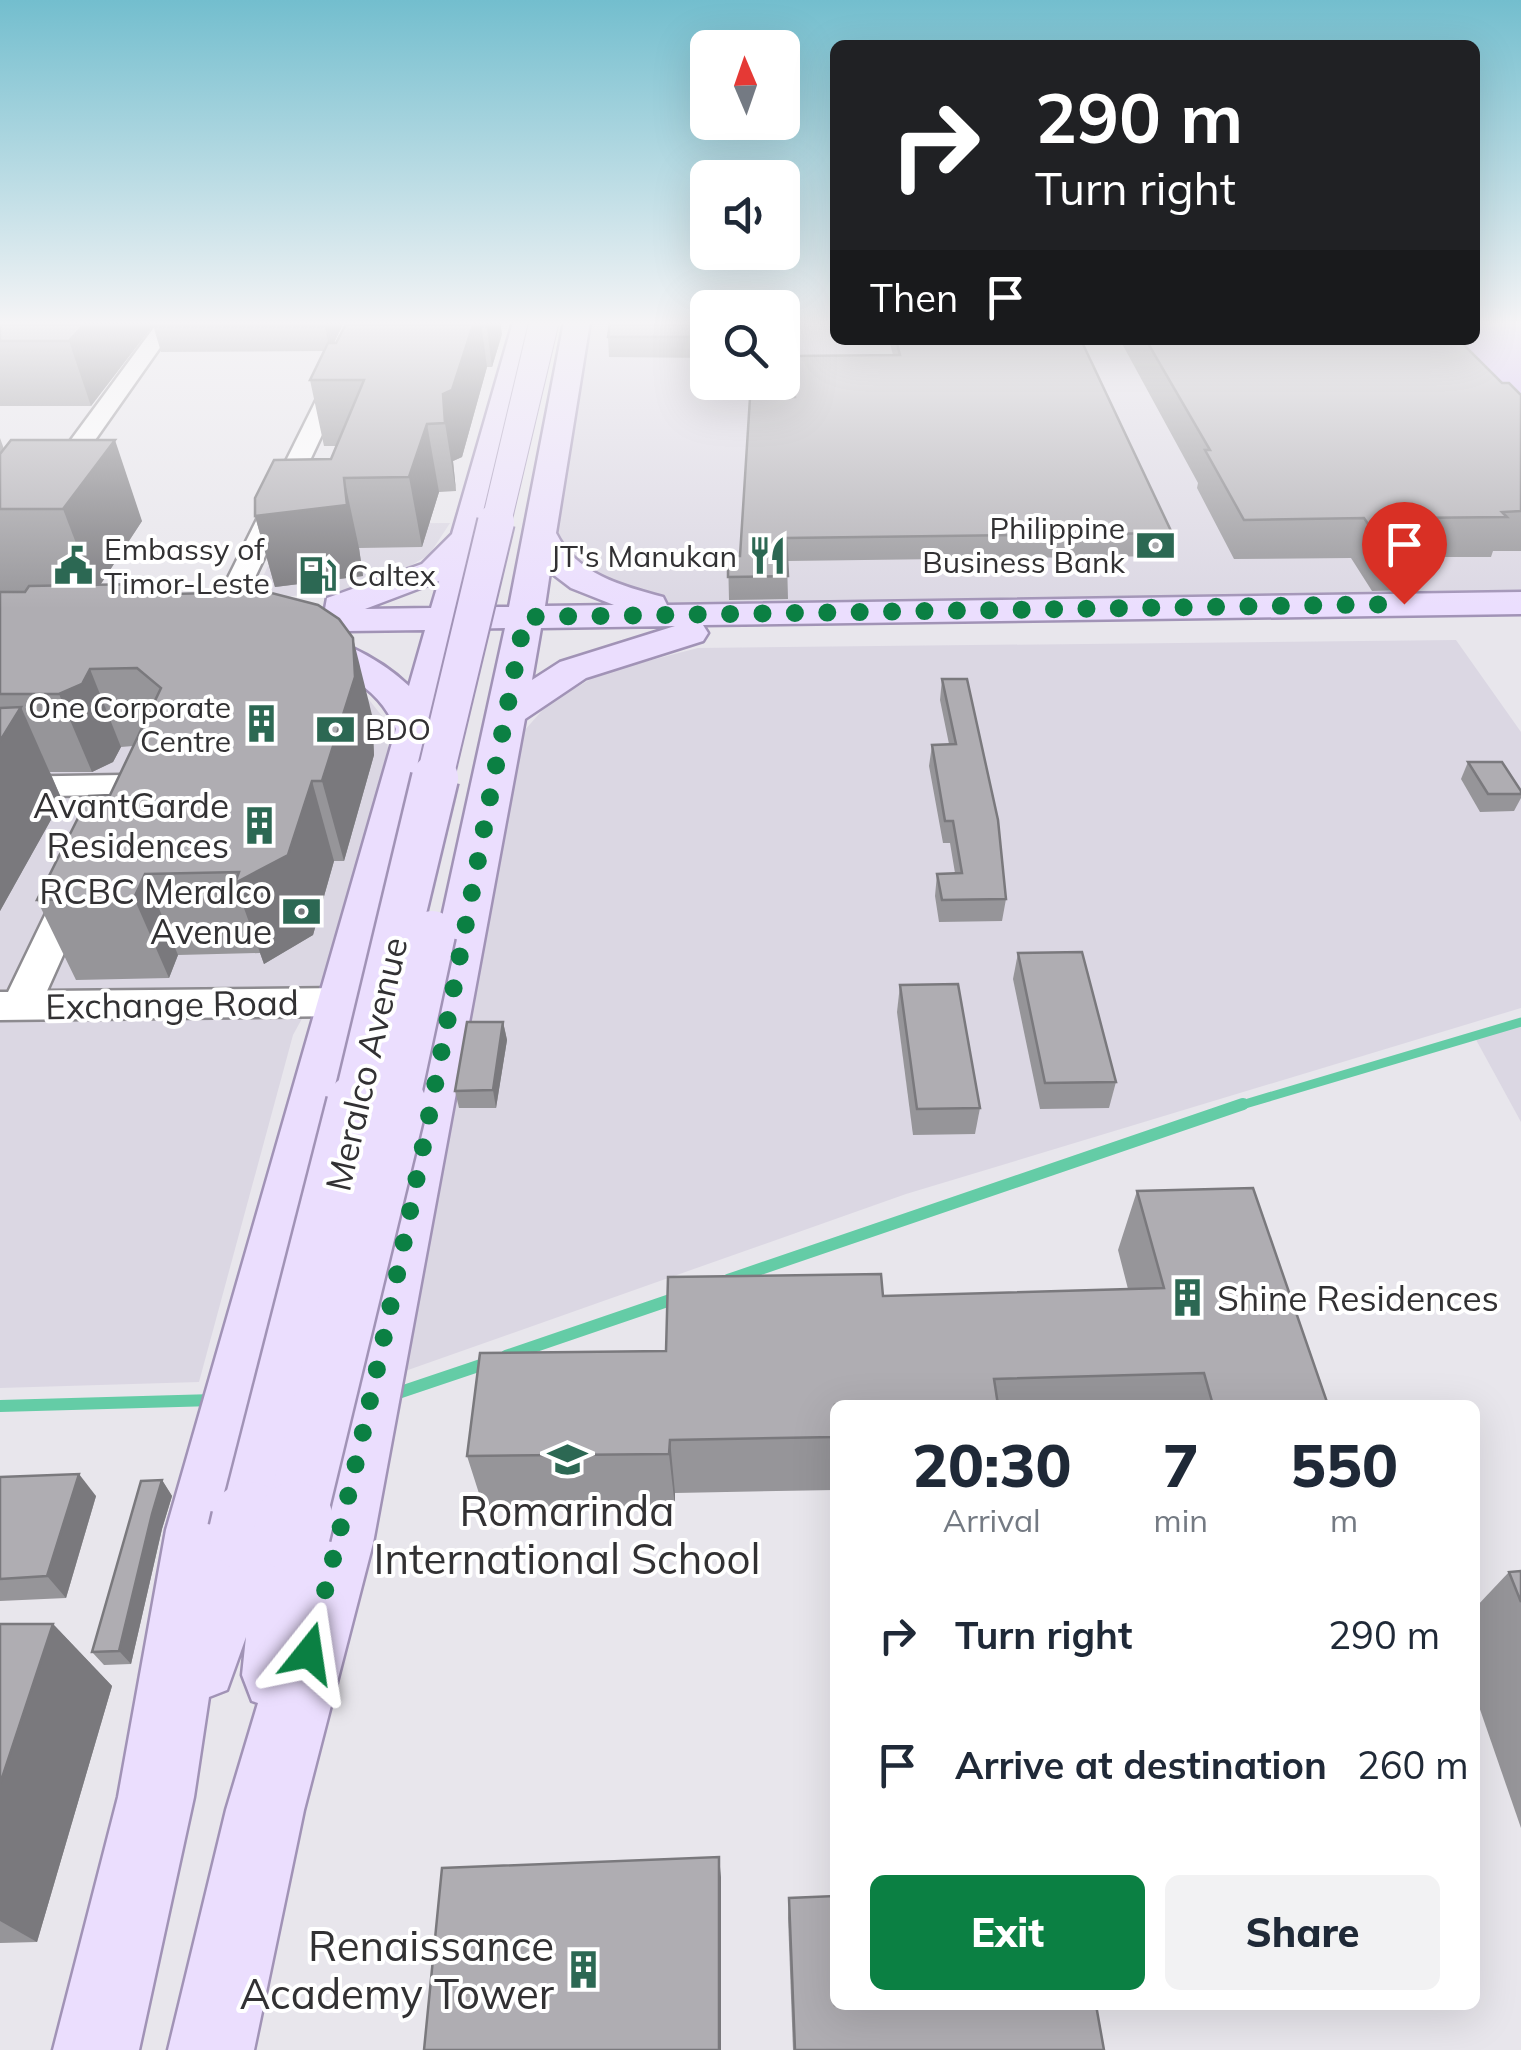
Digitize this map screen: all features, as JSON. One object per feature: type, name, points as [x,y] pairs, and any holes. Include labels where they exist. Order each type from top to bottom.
[{"type":"main road","name":"Meralco Avenue","points":[[96,2050],[156,1797],[200,1530],[502,418]]},
{"type":"main road","name":"Meralco Avenue","points":[[265,1810],[269,1533],[337,1185],[521,418]]},
{"type":"main road","name":"Meralco Avenue","points":[[156,1797],[269,1533],[376,1197],[542,418]]},
{"type":"main road","points":[[559,418],[538,532],[511,561],[508,627],[477,704],[488,719],[504,720],[573,670],[690,624],[1521,623]]},
{"type":"main road","points":[[268,629],[411,582],[448,560],[473,529],[482,538],[503,541],[538,532]]},
{"type":"main road","points":[[538,532],[552,557],[580,579],[690,624]]},
{"type":"main road","points":[[200,627],[690,624],[1521,603]]},
{"type":"main road","points":[[268,629],[356,665],[404,703],[416,731]]},
{"type":"main road","name":"Meralco Avenue","points":[[211,2050],[265,1810],[339,1543],[412,1198],[504,720]]},
{"type":"main road","points":[[399,795],[440,778],[466,781],[490,794]]},
{"type":"street","points":[[0,555],[99,418]]},
{"type":"street","points":[[200,627],[313,418]]},
{"type":"street","points":[[0,787],[123,786],[10,1006]]},
{"type":"street","name":"Exchange Road","points":[[10,1006],[344,1002]]},
{"type":"shaded area","points":[[565,418],[1521,418],[1521,590],[682,608],[580,570],[552,534],[549,494]]},
{"type":"shaded area","points":[[450,523],[429,555],[396,574],[350,589],[252,601],[287,524]]},
{"type":"shaded area","points":[[1456,640],[1521,732],[1521,1008],[906,1194],[391,1376],[514,742],[548,704],[601,673],[698,648]]},
{"type":"shaded area","points":[[0,657],[366,696],[382,716],[388,748],[326,975],[293,1035],[199,1382],[0,1388]]},
{"type":"shaded area","points":[[1521,1023],[1521,1122],[1474,1036]]},
{"type":"building","points":[[348,418],[445,418],[445,423],[427,424],[409,477],[344,478],[347,505],[255,516],[255,498],[274,460],[331,459]]},
{"type":"building","points":[[749,418],[1118,418],[1172,533],[786,538],[788,576],[728,577],[728,556],[740,556]]},
{"type":"building","points":[[1191,418],[1521,418],[1521,511],[1502,512],[1507,517],[1405,518],[1428,550],[1386,550],[1364,518],[1244,520],[1205,450],[1210,450]]},
{"type":"building","points":[[11,440],[115,440],[63,509],[0,509],[0,454]]},
{"type":"building","points":[[138,584],[132,595],[211,593],[215,586],[252,588],[318,605],[339,619],[353,638],[355,677],[322,781],[312,781],[288,855],[235,883],[239,872],[145,874],[134,898],[37,900],[89,796],[110,795],[161,688],[137,668],[90,669],[82,684],[59,694],[0,694],[0,592],[25,592],[29,586]]},
{"type":"building","points":[[942,679],[967,679],[998,820],[1006,899],[942,900],[937,874],[962,873],[953,821],[945,821],[932,745],[956,744]]},
{"type":"building","points":[[21,707],[0,741],[0,708]]},
{"type":"building","points":[[1468,762],[1502,762],[1521,794],[1488,794]]},
{"type":"building","points":[[1082,952],[1116,1082],[1045,1083],[1018,953]]},
{"type":"building","points":[[958,984],[980,1108],[917,1109],[900,985]]},
{"type":"building","points":[[467,1022],[503,1022],[493,1090],[455,1091]]},
{"type":"building","points":[[1253,1188],[1326,1400],[1212,1400],[1204,1373],[994,1379],[997,1400],[830,1400],[830,1437],[670,1440],[669,1454],[467,1456],[480,1353],[666,1351],[668,1277],[881,1274],[883,1296],[1164,1288],[1137,1191]]},
{"type":"building","points":[[79,1474],[47,1576],[0,1579],[0,1477]]},
{"type":"building","points":[[162,1480],[119,1651],[92,1652],[141,1481]]},
{"type":"building","points":[[1521,1571],[1521,1602],[1509,1572]]},
{"type":"building","points":[[0,1624],[53,1624],[0,1784]]},
{"type":"building","name":"Renaissance Academy Tower","points":[[719,1857],[719,2050],[424,2050],[442,1868]]},
{"type":"building","points":[[830,1896],[830,2010],[1097,2010],[1104,2050],[795,2050],[789,1898]]},
{"type":"waterway","points":[[1235,1107],[1521,1022]]},
{"type":"waterway","points":[[728,1280],[1243,1104]]},
{"type":"waterway","points":[[506,1356],[679,1297]]},
{"type":"waterway","points":[[392,1395],[490,1362]]},
{"type":"waterway","points":[[0,1406],[214,1400]]},
{"type":"place","name":"Philippine Business Bank","points":[[1155,545]]},
{"type":"place","name":"JT's Manukan","points":[[767,556]]},
{"type":"place","name":"Embassy of Timor-Leste","points":[[74,566]]},
{"type":"place","name":"Caltex","points":[[318,575]]},
{"type":"place","name":"One Corporate Centre","points":[[261,724]]},
{"type":"place","name":"BDO","points":[[335,729]]},
{"type":"place","name":"AvantGarde Residences","points":[[259,825]]},
{"type":"place","name":"RCBC Meralco Avenue","points":[[302,911]]},
{"type":"place","name":"Shine Residences","points":[[1187,1298]]},
{"type":"place","name":"Romarinda International School","points":[[567,1459]]},
{"type":"place","name":"Renaissance Academy Tower","points":[[584,1969]]},
{"type":"route","points":[[309,1653],[339,1543],[412,1198],[525,617],[1404,604]]}]
